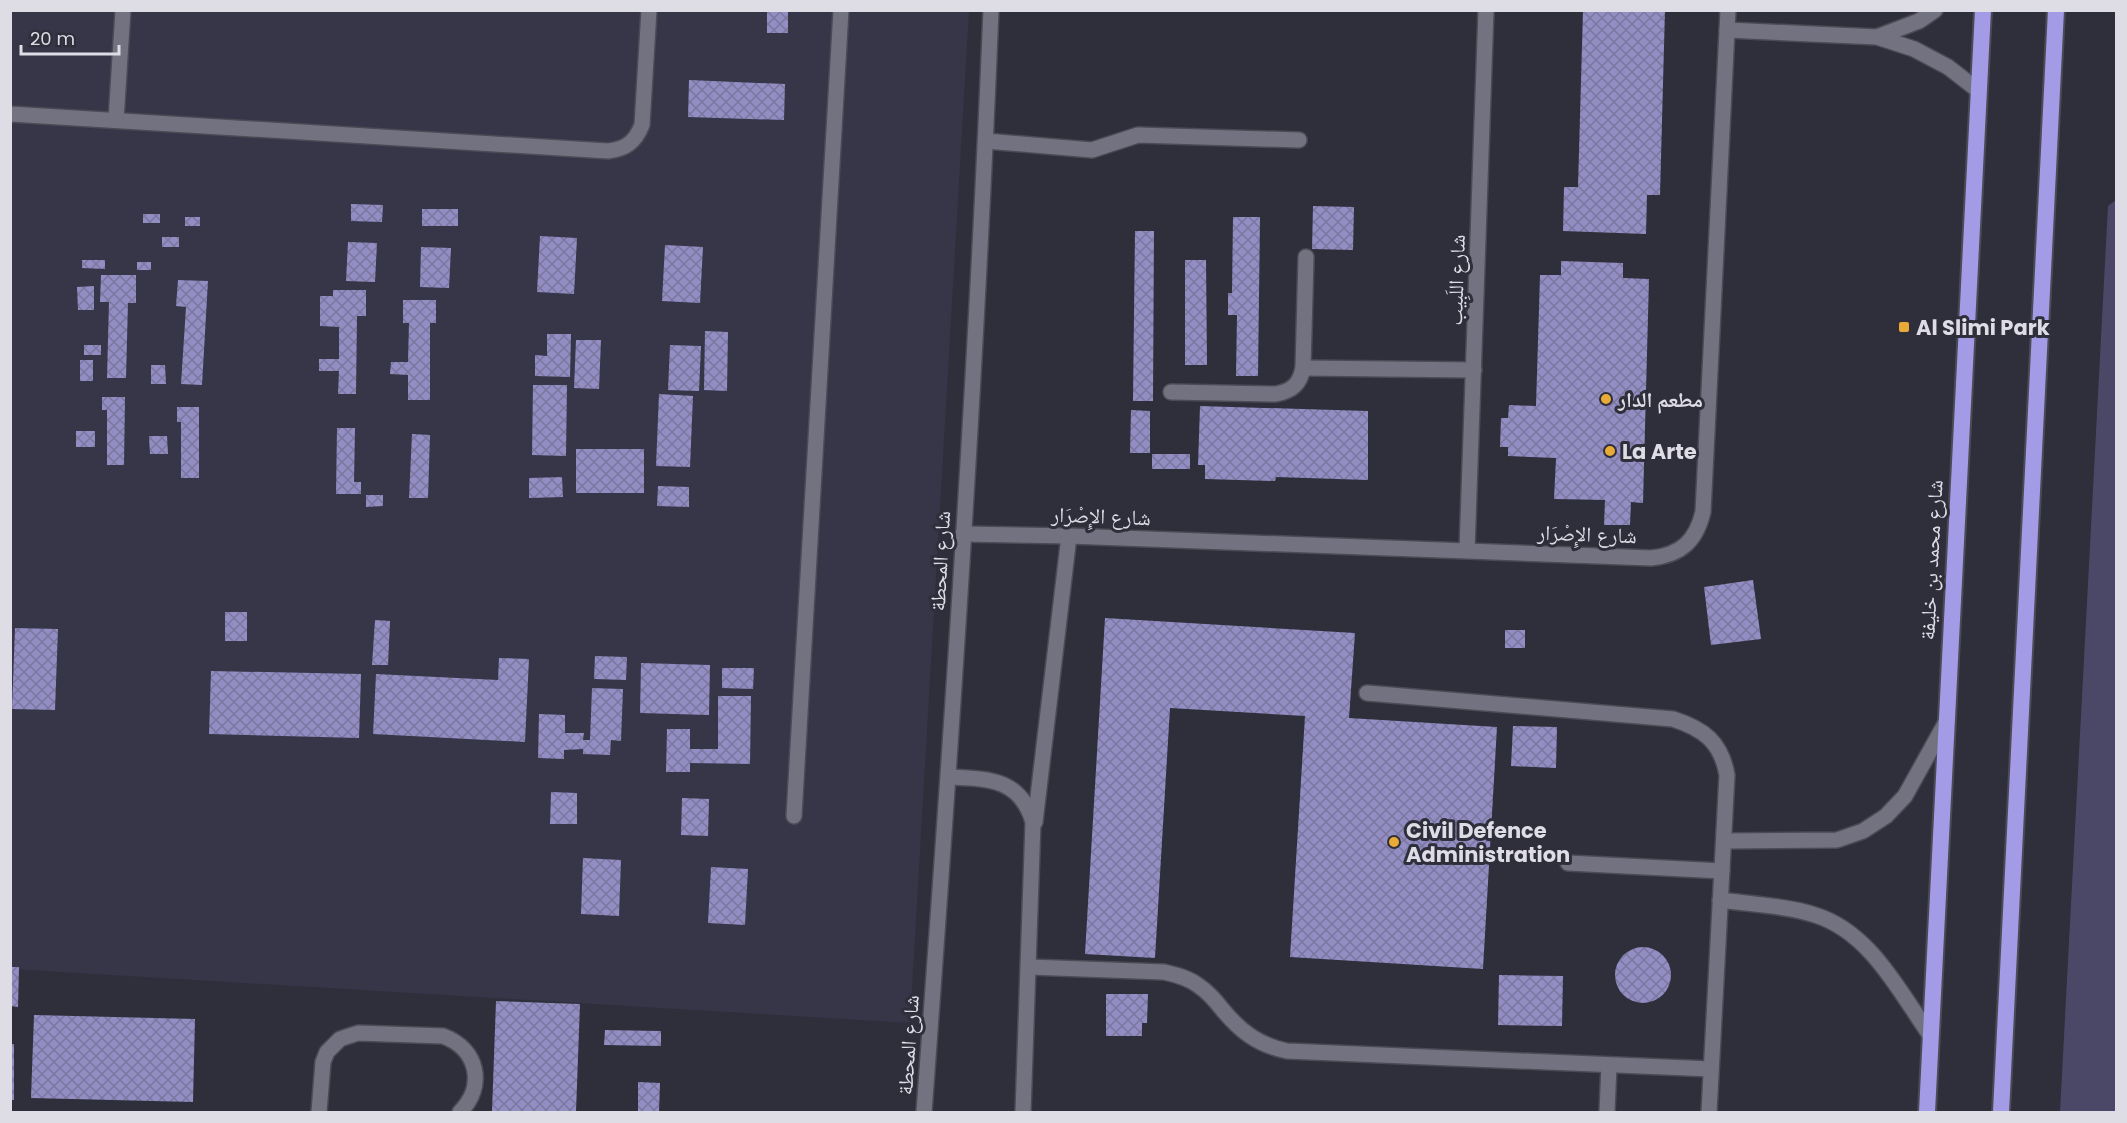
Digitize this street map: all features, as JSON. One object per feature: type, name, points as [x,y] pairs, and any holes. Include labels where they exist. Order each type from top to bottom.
[{"type":"highway","name":"شارع محمد بن خليفة","points":[[1927,1113],[1974,146],[1983,10]]},
{"type":"highway","points":[[2001,1113],[2056,10]]},
{"type":"lane","points":[[116,120],[123,10]]},
{"type":"lane","points":[[10,114],[620,150],[631,144],[638,136],[642,125],[649,10]]},
{"type":"lane","points":[[794,816],[841,10]]},
{"type":"lane","name":"شارع المحطة","points":[[924,1113],[949,777],[986,141],[991,10]]},
{"type":"lane","name":"شارع اللَبِيب","points":[[1467,550],[1486,10]]},
{"type":"lane","name":"شارع الإِصْرَار","points":[[963,534],[1651,558],[1675,552],[1695,536],[1703,512],[1728,10]]},
{"type":"lane","points":[[1877,37],[1919,21],[1935,10]]},
{"type":"lane","points":[[1727,30],[1877,37],[1914,49],[1948,67],[1979,90]]},
{"type":"lane","points":[[986,141],[1092,150],[1138,135],[1299,140]]},
{"type":"lane","points":[[1171,392],[1276,394],[1286,392],[1295,386],[1301,378],[1303,368],[1306,257]]},
{"type":"lane","points":[[1303,368],[1474,370]]},
{"type":"lane","points":[[1023,1113],[1034,835],[1069,536]]},
{"type":"lane","points":[[1367,693],[1660,717],[1686,723],[1698,729],[1713,742],[1724,757],[1727,775],[1709,1113]]},
{"type":"lane","points":[[1724,841],[1837,840],[1863,831],[1886,816],[1905,796],[1945,724]]},
{"type":"lane","points":[[949,777],[989,779],[1013,790],[1029,810],[1034,835]]},
{"type":"lane","points":[[1568,862],[1722,871]]},
{"type":"lane","points":[[1720,900],[1814,914],[1851,933],[1879,962],[1930,1035]]},
{"type":"lane","points":[[1029,967],[1164,972],[1182,977],[1198,985],[1212,996],[1247,1035],[1259,1043],[1287,1051],[1711,1069]]},
{"type":"lane","points":[[319,1113],[321,1071],[327,1052],[340,1039],[358,1033],[443,1036],[462,1046],[469,1054],[476,1075],[472,1096],[460,1113]]},
{"type":"lane","points":[[1607,1113],[1609,1065]]},
{"type":"shaded area","points":[[10,11],[969,11],[910,1023],[11,969]]},
{"type":"shaded area","points":[[2116,200],[2116,1112],[2060,1112],[2108,206]]},
{"type":"building","points":[[767,10],[788,10],[788,33],[767,33]]},
{"type":"building","points":[[1583,10],[1665,10],[1660,195],[1647,195],[1646,234],[1563,231],[1564,187],[1578,187]]},
{"type":"building","points":[[689,80],[785,84],[784,120],[688,117]]},
{"type":"building","points":[[351,204],[383,205],[382,222],[351,221]]},
{"type":"building","points":[[1313,206],[1354,207],[1353,250],[1312,249]]},
{"type":"building","points":[[422,209],[458,209],[458,226],[422,226]]},
{"type":"building","points":[[143,214],[160,214],[160,223],[143,223]]},
{"type":"building","points":[[185,217],[200,217],[200,226],[185,226]]},
{"type":"building","points":[[1233,217],[1260,217],[1258,376],[1236,376],[1237,315],[1228,315],[1228,293],[1232,293]]},
{"type":"building","points":[[1135,231],[1154,231],[1153,401],[1133,401]]},
{"type":"building","points":[[540,236],[577,238],[574,294],[537,292]]},
{"type":"building","points":[[162,237],[179,237],[179,247],[162,247]]},
{"type":"building","points":[[348,242],[377,243],[375,282],[346,281]]},
{"type":"building","points":[[665,245],[703,247],[700,303],[662,301]]},
{"type":"building","points":[[421,247],[451,248],[449,288],[420,287]]},
{"type":"building","points":[[82,260],[105,260],[105,269],[82,268]]},
{"type":"building","points":[[1185,260],[1206,260],[1207,365],[1185,365]]},
{"type":"building","points":[[1561,261],[1623,263],[1623,278],[1649,279],[1643,503],[1631,502],[1630,525],[1604,525],[1605,500],[1554,499],[1556,458],[1508,456],[1508,447],[1500,447],[1501,418],[1508,418],[1509,405],[1536,406],[1540,275],[1561,275]]},
{"type":"building","points":[[137,262],[151,262],[151,270],[137,270]]},
{"type":"building","points":[[101,275],[136,275],[136,303],[128,303],[126,378],[107,378],[109,302],[100,302]]},
{"type":"building","points":[[178,280],[208,281],[202,385],[181,384],[186,307],[176,306]]},
{"type":"building","points":[[94,286],[94,310],[78,310],[77,287]]},
{"type":"building","points":[[333,290],[366,290],[366,316],[357,316],[356,394],[338,394],[339,371],[319,371],[319,359],[339,359],[339,327],[320,326],[320,296],[333,296]]},
{"type":"building","points":[[403,300],[436,300],[436,323],[430,323],[430,400],[408,400],[408,375],[390,374],[391,362],[408,362],[409,323],[403,323]]},
{"type":"building","points":[[705,331],[728,332],[727,391],[704,390]]},
{"type":"building","points":[[547,334],[571,334],[570,377],[535,376],[535,355],[547,356]]},
{"type":"building","points":[[576,340],[601,340],[599,389],[574,388]]},
{"type":"building","points":[[84,345],[101,345],[101,355],[84,355]]},
{"type":"building","points":[[670,345],[701,346],[699,391],[668,390]]},
{"type":"building","points":[[80,360],[93,360],[93,381],[80,381]]},
{"type":"building","points":[[151,365],[165,365],[166,384],[151,384]]},
{"type":"building","points":[[533,385],[567,385],[566,456],[532,455]]},
{"type":"building","points":[[659,394],[693,396],[690,467],[656,466]]},
{"type":"building","points":[[102,397],[125,397],[124,465],[107,465],[107,410],[102,410]]},
{"type":"building","points":[[1200,406],[1368,411],[1368,480],[1276,477],[1275,481],[1205,479],[1205,465],[1198,465]]},
{"type":"building","points":[[177,407],[199,407],[199,478],[181,478],[181,422],[177,422]]},
{"type":"building","points":[[1131,410],[1150,411],[1150,453],[1130,453]]},
{"type":"building","points":[[337,428],[355,428],[354,482],[361,482],[361,494],[336,494]]},
{"type":"building","points":[[76,431],[95,431],[95,447],[76,447]]},
{"type":"building","points":[[412,434],[430,435],[428,498],[409,498]]},
{"type":"building","points":[[149,436],[167,436],[168,454],[150,454]]},
{"type":"building","points":[[576,449],[644,449],[644,493],[576,493]]},
{"type":"building","points":[[1152,454],[1190,454],[1190,469],[1152,469]]},
{"type":"building","points":[[562,477],[563,497],[529,498],[529,478]]},
{"type":"building","points":[[658,486],[689,487],[689,507],[657,506]]},
{"type":"building","points":[[366,495],[383,495],[383,506],[366,507]]},
{"type":"building","points":[[1753,580],[1761,639],[1711,645],[1704,587]]},
{"type":"building","points":[[225,612],[247,612],[247,641],[225,641]]},
{"type":"building","points":[[1105,618],[1355,633],[1349,718],[1497,727],[1483,969],[1290,957],[1305,716],[1170,708],[1155,958],[1085,954]]},
{"type":"building","points":[[375,620],[390,621],[388,665],[372,665]]},
{"type":"building","points":[[15,628],[58,629],[55,710],[12,709]]},
{"type":"building","points":[[1505,630],[1525,630],[1525,648],[1505,648]]},
{"type":"building","points":[[595,656],[627,657],[626,680],[594,679]]},
{"type":"building","points":[[499,658],[529,659],[525,742],[373,734],[376,674],[498,680]]},
{"type":"building","points":[[641,663],[710,665],[709,715],[640,713]]},
{"type":"building","points":[[722,668],[754,668],[753,689],[722,688]]},
{"type":"building","points":[[211,671],[361,674],[359,738],[209,734]]},
{"type":"building","points":[[592,688],[623,689],[621,741],[611,740],[610,755],[583,754],[583,749],[564,750],[564,759],[538,758],[539,714],[565,715],[565,733],[584,733],[583,740],[590,740]]},
{"type":"building","points":[[718,696],[751,696],[750,764],[690,763],[690,772],[666,772],[667,729],[690,729],[690,749],[718,749]]},
{"type":"building","points":[[1513,726],[1557,727],[1556,768],[1511,766]]},
{"type":"building","points":[[551,792],[577,793],[577,824],[550,824]]},
{"type":"building","points":[[682,798],[709,799],[708,836],[681,835]]},
{"type":"building","points":[[583,858],[621,860],[619,916],[581,914]]},
{"type":"building","points":[[711,867],[748,869],[745,925],[708,923]]},
{"type":"building","points":[[1637,947],[1649,947],[1659,951],[1667,959],[1671,975],[1667,991],[1659,999],[1649,1003],[1637,1003],[1627,999],[1619,991],[1615,981],[1615,969],[1619,959],[1627,951]]},
{"type":"building","points":[[10,967],[19,967],[18,1007],[10,1006]]},
{"type":"building","points":[[1499,975],[1563,976],[1562,1026],[1498,1025]]},
{"type":"building","points":[[1106,994],[1148,994],[1147,1023],[1142,1023],[1142,1036],[1106,1036]]},
{"type":"building","points":[[496,1001],[580,1004],[576,1112],[492,1112]]},
{"type":"building","points":[[34,1015],[195,1019],[193,1102],[31,1098]]},
{"type":"building","points":[[605,1030],[661,1031],[661,1046],[604,1045]]},
{"type":"building","points":[[10,1044],[14,1044],[14,1100],[10,1100]]},
{"type":"building","points":[[638,1082],[660,1083],[659,1112],[638,1112]]},
{"type":"place","name":"Al Slimi Park","points":[[1904,327]]},
{"type":"place","name":"مطعم الدار","points":[[1606,399]]},
{"type":"place","name":"La Arte","points":[[1610,451]]},
{"type":"place","name":"Civil Defence Administration","points":[[1394,842]]}]
